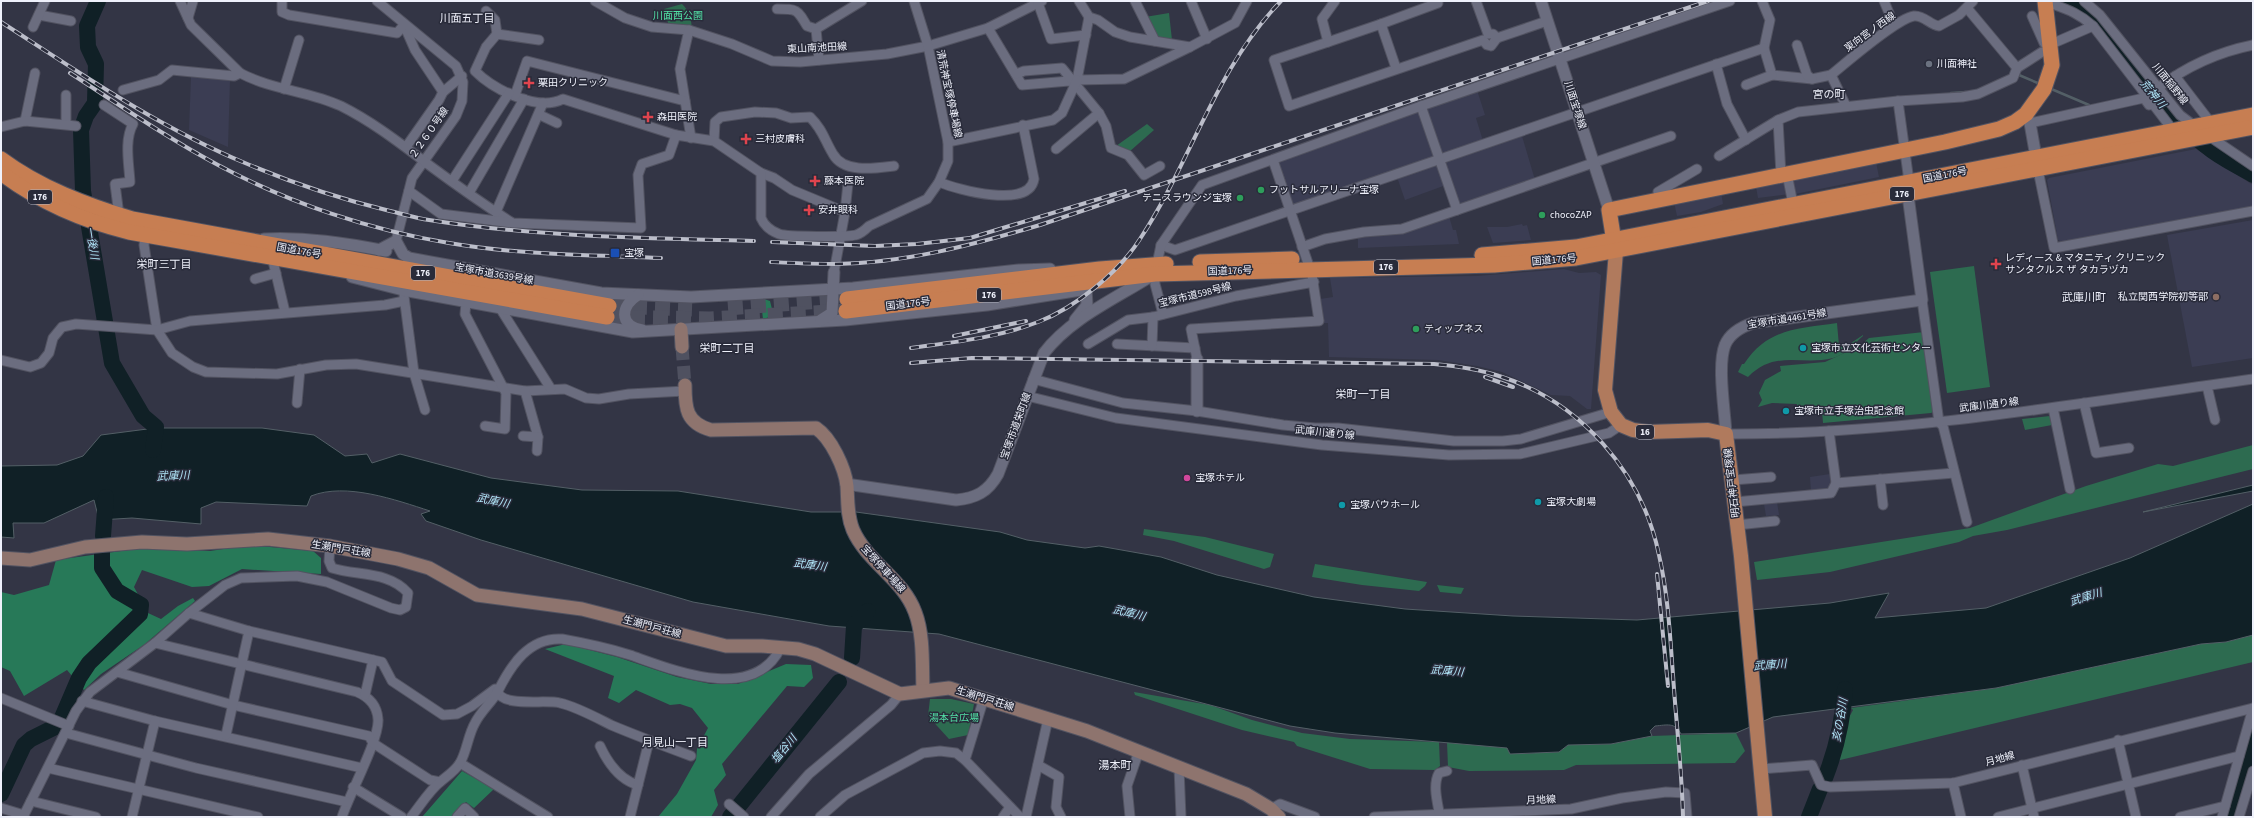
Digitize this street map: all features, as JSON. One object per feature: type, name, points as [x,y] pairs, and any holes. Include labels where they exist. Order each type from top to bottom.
[{"type":"highway","points":[[1615,245],[1609,210],[1904,150],[1999,129],[2014,122],[2028,118],[2045,85],[2052,65],[2045,1]]},
{"type":"highway","name":"国道176号","points":[[845,302],[1100,269],[1156,269],[1308,264],[1492,254],[1615,245],[1907,187],[2037,163],[2191,131],[2253,115]]},
{"type":"highway","name":"国道176号","points":[[2191,131],[2253,127]]},
{"type":"highway","name":"国道176号","points":[[1,159],[87,212],[119,215],[146,229],[237,240],[608,312],[272,257],[146,229],[87,212],[30,192],[1,173]]},
{"type":"highway","name":"国道176号","points":[[1615,245],[1793,204],[1907,187]]},
{"type":"highway","name":"国道176号","points":[[845,302],[1132,278],[1156,269]]},
{"type":"main road","points":[[1615,245],[1605,390],[1611,412],[1621,425]]},
{"type":"main road","points":[[681,329],[682,347]]},
{"type":"main road","name":"宝塚停車場線","points":[[685,388],[688,413],[699,426],[711,430],[816,428],[825,434],[832,445],[847,488],[849,516],[852,530],[861,545],[907,596],[919,625],[923,690]]},
{"type":"main road","name":"明石神戸宝塚線","points":[[1621,425],[1633,430],[1648,432],[1708,430],[1726,434],[1733,480],[1741,556],[1765,817]]},
{"type":"main road","name":"生瀬門戸荘線","points":[[1,558],[30,560],[85,547],[142,542],[188,544],[268,539],[330,546],[417,564],[429,568],[477,595],[582,609],[726,646],[781,647],[798,649],[815,654],[900,694],[949,688],[1048,719],[1138,751],[1246,794],[1275,813]]},
{"type":"street","points":[[33,27],[45,1]]},
{"type":"street","points":[[180,1],[191,25],[240,73],[252,79],[313,96],[341,106],[382,129],[452,181],[513,223]]},
{"type":"street","points":[[188,18],[193,1]]},
{"type":"street","points":[[282,1],[282,12],[289,15],[397,33],[404,25]]},
{"type":"street","points":[[377,1],[404,25],[456,66],[462,79]]},
{"type":"street","points":[[777,9],[794,9],[799,13],[807,26],[816,29],[862,1]]},
{"type":"street","name":"清荒神宝塚停車場線","points":[[761,173],[761,218],[763,224],[779,234],[841,236],[857,234],[865,231],[869,226],[927,199],[939,182],[948,161],[948,142],[928,46],[914,1]]},
{"type":"street","points":[[1079,1],[1089,17],[1098,20],[1120,34],[1190,47]]},
{"type":"street","points":[[1135,1],[1155,41]]},
{"type":"street","points":[[1191,1],[1207,39]]},
{"type":"street","points":[[1328,42],[1322,18],[1335,1]]},
{"type":"street","points":[[1476,1],[1485,37]]},
{"type":"street","name":"川面宝塚線","points":[[1541,1],[1609,210]]},
{"type":"street","points":[[1163,314],[1155,284],[1156,269],[1161,245],[1202,185],[1421,106],[1730,1]]},
{"type":"street","points":[[1762,1],[1770,20],[1764,48],[1772,75]]},
{"type":"street","points":[[1884,1],[1894,25]]},
{"type":"street","points":[[2045,1],[2069,9],[2081,15],[2191,131]]},
{"type":"street","name":"川面稲野線","points":[[2084,1],[2100,15],[2180,115],[2191,131],[2253,166]]},
{"type":"street","points":[[1040,2],[1052,39],[1086,35]]},
{"type":"street","name":"東山南池田線","points":[[601,3],[625,18],[652,27],[689,30],[732,44],[772,61],[819,60],[887,54],[928,46],[988,28],[1040,2]]},
{"type":"street","points":[[988,28],[1022,85],[1069,81],[1077,82],[1124,79],[1207,39],[1235,23],[1246,2]]},
{"type":"street","points":[[1440,2],[1381,24],[1274,60],[1289,106],[1493,34],[1496,38],[1547,21]]},
{"type":"street","points":[[1970,4],[2018,68]]},
{"type":"street","name":"東向宮ノ西線","points":[[1831,75],[1894,25],[1913,16],[1920,16],[1939,26],[1970,4]]},
{"type":"street","points":[[406,147],[443,92],[475,71],[486,47],[497,34],[495,20],[486,11]]},
{"type":"street","points":[[39,15],[71,21]]},
{"type":"street","points":[[2032,16],[2044,43],[2049,46]]},
{"type":"street","points":[[948,142],[1053,120],[1062,113],[1077,82],[1089,17]]},
{"type":"street","points":[[1381,24],[1396,68]]},
{"type":"street","points":[[404,25],[414,50],[443,92]]},
{"type":"street","points":[[1719,156],[1778,120],[1798,112],[1978,94],[2013,78],[2018,68],[2049,46],[2093,26]]},
{"type":"street","points":[[816,29],[819,60]]},
{"type":"street","points":[[689,30],[680,69],[691,138]]},
{"type":"street","points":[[497,34],[539,40]]},
{"type":"street","points":[[284,89],[299,40]]},
{"type":"street","points":[[1797,45],[1807,75],[1812,79]]},
{"type":"street","points":[[2158,88],[2175,76],[2219,54],[2253,45]]},
{"type":"street","points":[[1161,245],[1168,250],[1175,250],[1764,48]]},
{"type":"street","points":[[469,193],[516,96],[527,61],[685,101]]},
{"type":"street","points":[[1716,64],[1723,106],[1746,140]]},
{"type":"street","points":[[1016,74],[1024,71],[1062,68],[1077,82],[1099,113],[1106,126],[1111,148],[1128,155],[1144,175],[1160,166]]},
{"type":"street","points":[[123,90],[159,80],[172,70],[234,76],[240,73]]},
{"type":"street","points":[[475,71],[493,86],[516,96],[543,103],[563,99],[676,135],[714,141],[761,173],[774,178],[792,190],[845,212]]},
{"type":"street","points":[[25,121],[34,72]]},
{"type":"street","points":[[1746,85],[1772,75],[1812,79],[1831,75],[1846,106]]},
{"type":"street","points":[[2175,76],[2191,131]]},
{"type":"street","name":"２２６０号線","points":[[396,241],[412,178],[424,159],[456,116],[462,101],[462,79]]},
{"type":"street","points":[[66,95],[66,124]]},
{"type":"street","points":[[452,181],[516,96]]},
{"type":"street","points":[[2191,131],[2162,119],[2144,98],[2028,118],[2054,248],[2253,211]]},
{"type":"street","points":[[1898,101],[1908,174],[1907,187],[1939,422],[1943,426],[1967,522]]},
{"type":"street","points":[[496,212],[540,115],[543,103]]},
{"type":"street","points":[[104,105],[133,124],[129,131],[128,140],[130,182],[115,184],[119,215]]},
{"type":"street","points":[[1421,106],[1457,210]]},
{"type":"street","points":[[714,141],[715,122],[721,117],[755,112],[776,113],[791,118],[810,117],[821,128],[834,156],[844,163],[860,169],[894,166]]},
{"type":"street","points":[[1056,148],[1099,113]]},
{"type":"street","points":[[540,115],[557,123]]},
{"type":"street","points":[[1778,120],[1784,174],[1793,204]]},
{"type":"street","points":[[1,127],[5,124],[25,121],[76,126]]},
{"type":"street","points":[[939,182],[983,194],[997,195],[1028,191],[1032,188],[1034,179],[1024,125]]},
{"type":"street","points":[[409,191],[441,214],[513,223],[641,228],[638,175],[642,164],[669,155],[676,135]]},
{"type":"street","name":"宝塚市道598号線","points":[[1088,344],[1128,320],[1154,317],[1236,296],[1308,264],[1325,239],[1364,232],[1402,229],[1671,136]]},
{"type":"street","points":[[1195,429],[1197,411],[1196,354],[1191,329],[1320,322],[1308,264],[1273,160]]},
{"type":"street","points":[[1660,200],[1658,192],[1697,169]]},
{"type":"street","points":[[845,302],[834,290],[834,272],[845,212],[848,183]]},
{"type":"street","points":[[146,229],[144,246],[158,330],[172,353],[193,367],[206,372],[277,374],[326,365],[356,364],[525,391],[565,389],[586,398],[598,399],[685,388]]},
{"type":"street","name":"宝塚市道3639号線","points":[[237,240],[290,238],[340,242],[403,254],[409,258],[601,293],[724,296],[818,289],[834,290],[845,302]]},
{"type":"street","points":[[378,250],[396,241],[403,254]]},
{"type":"street","points":[[272,257],[286,312]]},
{"type":"street","points":[[312,264],[404,295],[466,302],[632,332],[821,320],[845,320],[987,305],[1086,289],[1132,278]]},
{"type":"street","name":"宝塚市道栄町線","points":[[847,488],[956,500],[969,499],[981,494],[991,487],[998,474],[1044,353],[1054,339],[1070,326],[1156,269]]},
{"type":"street","points":[[834,272],[826,285],[818,289],[828,297],[845,302]]},
{"type":"street","points":[[834,272],[838,281],[844,286],[845,302]]},
{"type":"street","points":[[255,279],[276,273]]},
{"type":"street","points":[[1070,326],[1087,305],[1086,289]]},
{"type":"street","points":[[601,293],[616,305],[631,325],[646,330]]},
{"type":"street","points":[[1,360],[30,367],[41,363],[49,353],[53,338],[62,327],[76,324],[158,330],[190,321],[385,305],[404,295]]},
{"type":"street","points":[[404,295],[414,373],[425,410]]},
{"type":"street","points":[[624,315],[624,310],[628,301],[638,295]]},
{"type":"street","name":"宝塚市道4461号線","points":[[1726,434],[1722,355],[1728,340],[1737,331],[1753,323],[1922,300]]},
{"type":"street","points":[[466,302],[465,314],[506,393],[505,429],[485,426]]},
{"type":"street","points":[[821,320],[830,316],[845,302]]},
{"type":"street","points":[[500,308],[551,389]]},
{"type":"street","points":[[1152,346],[1154,317]]},
{"type":"street","points":[[1117,344],[1152,346],[1196,354]]},
{"type":"street","points":[[297,403],[300,369]]},
{"type":"street","name":"武庫川通り線","points":[[1033,379],[1123,404],[1197,411],[1283,425],[1315,428],[1338,428],[1454,441],[1503,441],[1521,439],[1611,412]]},
{"type":"street","name":"武庫川通り線","points":[[1726,434],[1829,431],[1939,422],[2053,408],[2253,379]]},
{"type":"street","points":[[2207,386],[2215,420]]},
{"type":"street","points":[[525,391],[538,437],[537,451]]},
{"type":"street","name":"武庫川通り線","points":[[1027,396],[1116,418],[1337,446],[1449,455],[1504,455],[1609,433],[1621,425]]},
{"type":"street","points":[[2084,403],[2096,453],[2129,448]]},
{"type":"street","points":[[2053,408],[2070,489]]},
{"type":"street","points":[[1576,423],[1587,438]]},
{"type":"street","points":[[1337,446],[1338,428]]},
{"type":"street","points":[[1735,502],[1831,493],[1836,483],[1829,431]]},
{"type":"street","points":[[523,436],[538,437]]},
{"type":"street","points":[[1836,483],[1954,473]]},
{"type":"street","points":[[1733,480],[1770,477]]},
{"type":"street","points":[[1880,479],[1883,505]]},
{"type":"street","points":[[1737,525],[1775,521]]},
{"type":"street","points":[[1,808],[23,816],[48,768],[64,726],[82,701],[100,683],[155,643],[188,613],[225,585],[241,578],[258,576],[297,576],[327,582],[391,608],[400,610],[406,607],[408,594],[403,588],[371,574],[332,568],[329,561],[330,546]]},
{"type":"street","points":[[188,613],[249,632],[382,662],[392,681],[443,715],[457,714],[472,706],[499,687]]},
{"type":"street","points":[[226,735],[249,632]]},
{"type":"street","points":[[411,817],[440,782],[448,777],[460,763],[475,722],[530,646],[553,638],[616,651],[680,673],[721,679],[750,675],[763,670],[776,658],[781,647]]},
{"type":"street","points":[[155,643],[365,696],[373,702],[379,720],[373,743],[353,787],[342,817]]},
{"type":"street","points":[[365,696],[373,660]]},
{"type":"street","points":[[116,672],[233,705],[369,736],[373,743],[430,780],[440,782]]},
{"type":"street","points":[[499,687],[502,697],[515,702],[543,700],[564,704],[649,741],[691,756]]},
{"type":"street","points":[[771,817],[809,774],[891,705],[900,694]]},
{"type":"street","points":[[1,698],[64,726],[147,754],[234,777],[347,802]]},
{"type":"street","points":[[965,760],[984,698]]},
{"type":"street","points":[[82,701],[155,720],[226,735],[362,768]]},
{"type":"street","points":[[2222,817],[2253,708]]},
{"type":"street","name":"月地線","points":[[1761,766],[1812,764],[1821,785],[1830,787],[1953,783],[2022,764],[2253,708]]},
{"type":"street","points":[[1026,817],[1048,719]]},
{"type":"street","points":[[132,817],[155,720]]},
{"type":"street","points":[[2118,740],[2136,817]]},
{"type":"street","points":[[630,817],[649,741]]},
{"type":"street","points":[[600,746],[605,758],[621,776],[638,785]]},
{"type":"street","points":[[820,817],[845,795],[923,753],[940,751],[956,753],[965,760],[1020,817]]},
{"type":"street","points":[[1130,817],[1127,786],[1138,751]]},
{"type":"street","points":[[1998,817],[2033,813],[2128,784],[2239,756]]},
{"type":"street","points":[[460,763],[548,817]]},
{"type":"street","points":[[2022,764],[2033,813]]},
{"type":"street","points":[[1038,765],[1059,777],[1056,807],[1061,817]]},
{"type":"street","points":[[48,768],[139,788],[258,817]]},
{"type":"street","points":[[1179,768],[1181,817]]},
{"type":"street","points":[[1440,816],[1437,808],[1436,778],[1440,773],[1447,771]]},
{"type":"street","points":[[2239,817],[2253,771]]},
{"type":"street","points":[[1953,783],[1961,817]]},
{"type":"street","points":[[353,787],[402,817]]},
{"type":"street","name":"月地線","points":[[1374,817],[1440,816],[1571,809],[1622,798],[1666,792],[1685,793],[1687,817]]},
{"type":"street","points":[[31,801],[96,817]]},
{"type":"street","points":[[729,804],[742,815]]},
{"type":"street","points":[[1275,813],[1280,804],[1315,817]]},
{"type":"street","points":[[2180,817],[2225,806]]},
{"type":"street","points":[[1003,817],[1010,807]]},
{"type":"street","points":[[457,817],[465,808],[474,817]]},
{"type":"shaded area","points":[[191,77],[230,80],[228,147],[189,130]]},
{"type":"shaded area","points":[[1477,90],[1485,115],[1476,118],[1483,141],[1444,154],[1440,153],[1426,109],[1427,106]]},
{"type":"shaded area","points":[[1418,110],[1421,112],[1435,153],[1433,157],[1293,205],[1278,165],[1281,160]]},
{"type":"shaded area","points":[[1522,136],[1535,180],[1462,204],[1458,202],[1445,164],[1447,161]]},
{"type":"shaded area","points":[[2196,149],[2253,185],[2253,207],[2062,242],[2058,240],[2047,180],[2049,178]]},
{"type":"shaded area","points":[[1876,162],[1879,177],[1795,194],[1792,179]]},
{"type":"shaded area","points":[[1437,164],[1446,185],[1405,200],[1397,177]]},
{"type":"shaded area","points":[[1787,180],[1790,194],[1758,198],[1756,187]]},
{"type":"shaded area","points":[[1721,192],[1723,204],[1701,212],[1677,216],[1674,202]]},
{"type":"shaded area","points":[[1449,216],[1453,230],[1456,230],[1459,244],[1358,248],[1358,236]]},
{"type":"shaded area","name":"私立関西学院初等部","points":[[2253,220],[2253,358],[2192,367],[2167,235]]},
{"type":"shaded area","points":[[1522,224],[1523,226],[1527,225],[1531,240],[1493,243],[1487,227],[1507,227]]},
{"type":"shaded area","points":[[1564,269],[1579,273],[1596,272],[1601,275],[1591,409],[1587,409],[1570,396],[1551,395],[1502,372],[1477,366],[1438,360],[1329,357],[1328,323],[1323,323],[1320,299],[1333,297],[1330,278],[1477,276]]},
{"type":"shaded area","points":[[1830,474],[1831,483],[1828,489],[1811,492],[1810,477]]},
{"type":"shaded area","points":[[1777,502],[1779,515],[1766,516],[1764,504]]},
{"type":"green space","name":"川面西公園","points":[[682,4],[689,15],[692,28],[669,26],[664,9]]},
{"type":"green space","points":[[1169,13],[1172,40],[1157,38],[1145,17]]},
{"type":"green space","points":[[1147,124],[1154,130],[1129,152],[1116,146]]},
{"type":"green space","points":[[1974,266],[1990,387],[1947,393],[1930,272]]},
{"type":"green space","points":[[764,299],[770,301],[772,309],[770,317],[763,319],[761,302]]},
{"type":"green space","name":"宝塚市立文化芸術センター","points":[[1837,323],[1839,346],[1845,347],[1863,336],[1849,349],[1837,357],[1821,360],[1789,360],[1769,363],[1758,368],[1748,377],[1738,372],[1742,364],[1744,364],[1753,352],[1773,337],[1796,329]]},
{"type":"green space","points":[[1924,332],[1935,411],[1931,413],[1823,423],[1822,411],[1818,411],[1818,408],[1797,411],[1797,404],[1772,403],[1758,407],[1762,400],[1759,393],[1765,380],[1781,371],[1780,366],[1825,362],[1855,348],[1856,349],[1869,338]]},
{"type":"green space","points":[[2050,416],[2052,425],[2025,430],[2022,419]]},
{"type":"green space","points":[[2253,445],[2253,469],[2007,530],[1973,536],[1959,542],[1830,572],[1757,580],[1754,562],[1970,528],[2086,486],[2158,464],[2173,466]]},
{"type":"green space","points":[[1144,529],[1205,537],[1274,554],[1270,567],[1264,569],[1174,541],[1143,535]]},
{"type":"green space","points":[[250,545],[313,551],[321,558],[321,574],[242,569],[209,586],[192,587],[142,570],[134,587],[148,613],[161,619],[178,606],[193,598],[195,601],[145,644],[101,674],[84,690],[67,670],[24,696],[10,671],[1,667],[1,592],[14,595],[49,585],[56,560],[143,548],[210,551]]},
{"type":"green space","points":[[1315,564],[1427,582],[1419,591],[1362,585],[1312,577]]},
{"type":"green space","points":[[1437,585],[1464,588],[1461,594],[1440,592]]},
{"type":"green space","points":[[2253,635],[2253,662],[1836,761],[1844,737],[1843,729],[1853,710],[1851,708],[1996,688],[2201,644],[2226,642]]},
{"type":"green space","points":[[566,644],[617,657],[677,677],[711,684],[738,684],[786,664],[811,665],[813,678],[804,687],[787,686],[722,764],[726,775],[714,790],[718,805],[711,817],[658,817],[677,794],[696,760],[697,749],[708,728],[692,708],[680,704],[670,705],[636,690],[619,703],[608,698],[614,676],[545,649]]},
{"type":"green space","points":[[1134,692],[1210,705],[1252,720],[1302,733],[1350,739],[1439,742],[1440,766],[1435,770],[1370,769],[1297,746],[1294,742],[1242,730],[1135,695]]},
{"type":"green space","name":"湯本台広場","points":[[930,699],[951,699],[974,704],[968,735],[949,739],[928,716]]},
{"type":"green space","points":[[1736,733],[1745,751],[1735,763],[1576,765],[1564,770],[1469,771],[1448,767],[1447,742],[1507,748],[1510,754],[1559,752],[1568,745],[1611,744],[1652,736]]},
{"type":"green space","points":[[462,771],[494,789],[474,808],[466,802],[451,817],[422,817]]},
{"type":"water","name":"武庫川","points":[[155,428],[262,428],[314,435],[345,456],[367,454],[372,463],[400,454],[491,478],[582,490],[678,491],[811,512],[856,512],[1000,532],[1027,540],[1085,548],[1099,546],[1161,557],[1217,575],[1314,597],[1405,609],[1513,616],[1637,620],[1830,603],[1889,593],[1875,618],[1986,608],[2130,558],[2253,504],[2253,635],[2226,642],[2201,644],[1996,688],[1773,717],[1736,733],[1681,734],[1679,730],[1673,726],[1663,725],[1655,726],[1650,731],[1652,736],[1611,744],[1568,745],[1559,752],[1510,754],[1507,748],[1335,733],[1290,726],[939,634],[829,626],[693,602],[481,540],[426,521],[421,514],[430,511],[371,494],[340,491],[325,492],[311,496],[307,506],[216,502],[201,508],[201,524],[132,518],[99,520],[94,500],[44,523],[13,523],[14,538],[1,537],[1,466],[57,465],[83,456],[101,435]]},
{"type":"water","points":[[2253,485],[2253,491],[2143,512]]},
{"type":"waterway","name":"一後川","points":[[98,1],[87,26],[88,47],[96,64],[95,103],[86,116],[81,130],[83,191],[112,363],[143,416],[156,427],[153,450]]},
{"type":"waterway","name":"荒神川","points":[[2065,1],[2080,8],[2093,18],[2114,42],[2153,95],[2185,128],[2211,150],[2253,175]]},
{"type":"waterway","points":[[2019,75],[2040,84]]},
{"type":"waterway","points":[[2049,88],[2089,105]]},
{"type":"waterway","points":[[1951,93],[1966,92]]},
{"type":"waterway","points":[[103,536],[106,497]]},
{"type":"waterway","points":[[1,794],[24,745],[31,739],[55,727],[61,720],[79,678],[89,663],[140,614],[141,605],[117,591],[102,568],[102,550]]},
{"type":"waterway","name":"塩谷川","points":[[852,658],[854,626],[868,611]]},
{"type":"waterway","name":"塩谷川","points":[[730,817],[839,682]]},
{"type":"waterway","name":"亥の谷川","points":[[1825,778],[1843,712],[1845,689]]},
{"type":"waterway","points":[[2228,817],[2253,737]]},
{"type":"waterway","name":"亥の谷川","points":[[1809,817],[1820,789]]},
{"type":"tunnel","points":[[728,308],[847,299]]},
{"type":"tunnel","points":[[609,306],[692,309]]},
{"type":"tunnel","points":[[607,317],[710,319],[846,311]]},
{"type":"tunnel","points":[[682,347],[685,385]]},
{"type":"railway","points":[[911,348],[991,336],[1038,322],[1067,308],[1095,288],[1108,276],[1120,264],[1140,239],[1158,209],[1238,56],[1258,28],[1281,1]]},
{"type":"railway","points":[[771,262],[836,264],[888,260],[939,252],[1015,232],[1040,225],[1708,1]]},
{"type":"railway","points":[[1,22],[90,80],[181,133],[245,163],[298,184],[353,201],[424,219],[510,230],[591,236],[754,241]]},
{"type":"railway","points":[[70,73],[161,132],[199,155],[245,179],[301,203],[360,223],[390,231],[475,247],[555,254],[661,258]]},
{"type":"railway","points":[[772,242],[875,246],[917,244],[970,238],[1125,191]]},
{"type":"railway","points":[[954,336],[1026,321]]},
{"type":"railway","points":[[911,363],[972,358],[1434,364],[1467,368],[1499,376],[1528,387],[1556,403],[1581,422],[1603,444],[1622,468],[1638,496],[1651,525],[1659,555],[1667,600],[1683,817]]},
{"type":"railway","points":[[1485,377],[1513,387]]},
{"type":"railway","points":[[1657,574],[1668,686]]},
{"type":"place","name":"川面神社","points":[[1929,64]]},
{"type":"place","name":"栗田クリニック","points":[[529,83]]},
{"type":"place","name":"森田医院","points":[[648,117]]},
{"type":"place","name":"三村皮膚科","points":[[746,139]]},
{"type":"place","name":"藤本医院","points":[[815,181]]},
{"type":"place","name":"フットサルアリーナ宝塚","points":[[1261,190]]},
{"type":"place","name":"テニスラウンジ宝塚","points":[[1240,198]]},
{"type":"place","name":"安井眼科","points":[[809,210]]},
{"type":"place","name":"chocoZAP","points":[[1542,215]]},
{"type":"place","name":"宝塚","points":[[615,253]]},
{"type":"place","name":"レディース & マタニティ クリニック サンタクルス ザ タカラヅカ","points":[[1996,264]]},
{"type":"place","name":"私立関西学院初等部","points":[[2216,297]]},
{"type":"place","name":"ティップネス","points":[[1416,329]]},
{"type":"place","name":"宝塚市立文化芸術センター","points":[[1803,348]]},
{"type":"place","name":"宝塚市立手塚治虫記念館","points":[[1786,411]]},
{"type":"place","name":"宝塚ホテル","points":[[1187,478]]},
{"type":"place","name":"宝塚大劇場","points":[[1538,502]]},
{"type":"place","name":"宝塚バウホール","points":[[1342,505]]},
{"type":"district","name":"川面五丁目","points":[[467,18]]},
{"type":"district","name":"宮の町","points":[[1829,94]]},
{"type":"district","name":"栄町三丁目","points":[[164,264]]},
{"type":"district","name":"武庫川町","points":[[2084,297]]},
{"type":"district","name":"栄町二丁目","points":[[727,348]]},
{"type":"district","name":"栄町一丁目","points":[[1363,394]]},
{"type":"district","name":"月見山一丁目","points":[[675,742]]},
{"type":"district","name":"湯本町","points":[[1115,765]]}]
